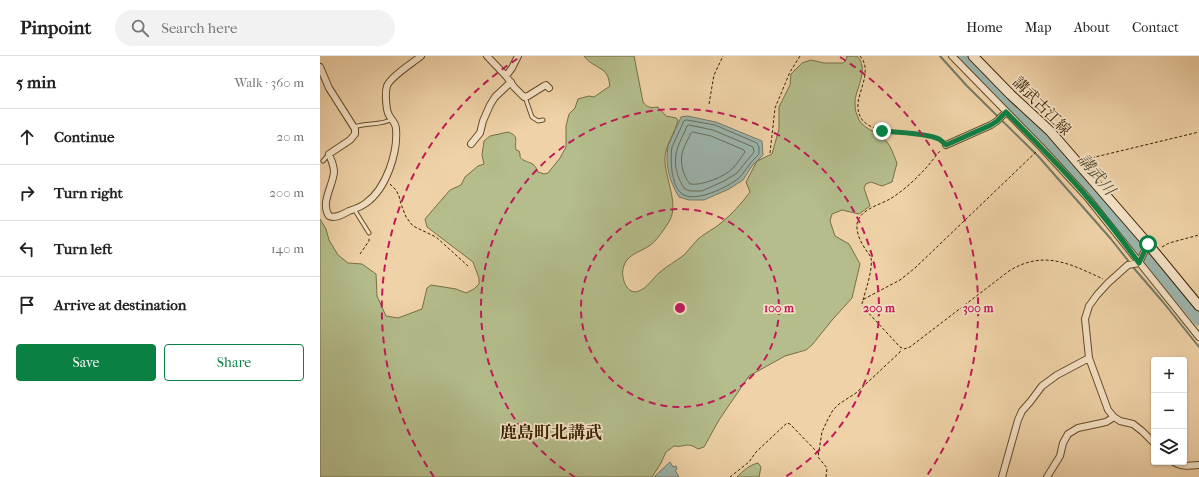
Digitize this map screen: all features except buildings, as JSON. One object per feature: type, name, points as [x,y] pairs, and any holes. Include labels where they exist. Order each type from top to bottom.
[{"type":"main road","name":"講武古江線","points":[[973,56],[1011,95],[1050,131],[1081,166],[1146,248],[1155,253],[1199,306]]},
{"type":"street","points":[[320,67],[329,88],[354,127],[355,134],[350,140],[328,154],[333,165],[334,174],[324,201],[324,208],[327,214],[332,217],[338,216],[366,203],[386,179],[396,141],[396,128],[388,113],[385,92],[387,84],[421,56]]},
{"type":"street","points":[[487,56],[522,96],[526,97],[546,85],[549,88]]},
{"type":"street","points":[[506,76],[518,56]]},
{"type":"street","points":[[952,56],[1041,147],[1087,197],[1140,261],[1199,337]]},
{"type":"street","points":[[471,144],[480,133],[483,121],[495,97],[511,82]]},
{"type":"street","points":[[946,145],[981,130],[999,119],[1006,112]]},
{"type":"street","points":[[1146,248],[1140,261],[1128,265],[1097,295],[1090,306],[1085,319],[1089,358],[1108,410],[1120,421],[1133,424],[1151,440]]},
{"type":"street","points":[[1002,477],[1018,420],[1022,411],[1042,386],[1062,372],[1089,358]]},
{"type":"street","points":[[1047,477],[1060,456],[1063,443],[1068,434],[1078,428],[1106,422],[1114,417]]},
{"type":"street","points":[[1182,465],[1199,465]]},
{"type":"lane","points":[[526,97],[534,118],[538,121],[543,120]]},
{"type":"lane","points":[[354,127],[383,123],[392,119]]},
{"type":"lane","points":[[323,161],[328,154]]},
{"type":"lane","points":[[354,209],[368,233]]},
{"type":"path","points":[[709,104],[714,75],[722,56]]},
{"type":"path","points":[[770,153],[775,108],[790,72],[800,56]]},
{"type":"path","points":[[860,56],[866,69],[858,103],[859,114],[864,122],[869,126],[882,131],[909,133],[935,138],[946,145],[910,184],[897,194],[865,212],[859,217],[857,225],[861,242],[870,254],[871,260],[863,307],[901,349]]},
{"type":"path","points":[[1081,166],[1091,158],[1199,132]]},
{"type":"path","points":[[863,301],[903,278],[1041,147]]},
{"type":"path","points":[[386,179],[400,196],[401,204],[406,217],[413,226],[436,237],[468,266]]},
{"type":"path","points":[[360,254],[369,241],[368,233]]},
{"type":"path","points":[[1155,253],[1169,242],[1199,235]]},
{"type":"path","points":[[901,349],[908,348],[1009,271],[1026,262],[1042,260],[1058,261],[1098,277],[1108,283]]},
{"type":"path","points":[[818,453],[820,450],[821,436],[824,427],[833,410],[839,404],[856,393],[900,352],[901,349]]},
{"type":"path","points":[[730,477],[750,462],[756,452],[787,423],[790,424],[818,453],[818,457],[827,468],[826,477]]},
{"type":"green space","points":[[584,56],[634,56],[643,102],[649,107],[658,107],[666,116],[676,118],[678,120],[665,157],[665,165],[673,205],[670,220],[654,242],[633,254],[627,260],[623,269],[624,281],[628,289],[635,292],[645,288],[662,270],[684,255],[698,239],[725,220],[750,192],[746,182],[757,161],[772,154],[779,129],[779,107],[790,85],[791,74],[802,63],[811,60],[824,63],[843,63],[847,56],[857,56],[862,66],[862,72],[855,100],[856,113],[862,124],[878,134],[888,143],[897,163],[892,182],[882,186],[871,182],[866,184],[864,188],[870,206],[859,214],[842,210],[832,214],[830,221],[835,236],[849,244],[860,264],[852,298],[806,350],[785,356],[749,376],[719,420],[704,447],[698,449],[691,445],[674,446],[666,452],[652,477],[320,477],[320,219],[326,229],[329,240],[338,255],[348,263],[362,264],[376,274],[377,296],[386,316],[398,318],[422,309],[427,288],[431,285],[456,289],[466,293],[474,289],[479,284],[479,278],[473,262],[427,227],[425,219],[450,190],[461,185],[465,177],[478,166],[484,164],[482,155],[484,141],[490,136],[508,132],[514,135],[516,139],[516,150],[519,151],[520,157],[534,165],[538,172],[544,174],[548,173],[560,158],[566,147],[566,126],[569,114],[575,108],[578,99],[589,96],[594,97],[610,86],[608,77],[605,73]]},
{"type":"green space","points":[[758,463],[761,467],[759,477],[737,477],[744,470]]},
{"type":"water","points":[[687,116],[716,122],[762,141],[763,155],[752,166],[743,180],[729,189],[704,200],[689,200],[679,197],[669,172],[667,160],[668,146],[681,117]]},
{"type":"water","points":[[670,462],[673,467],[676,466],[677,469],[675,470],[679,477],[654,477]]},
{"type":"waterway","points":[[940,56],[967,86],[1038,156],[1111,239],[1130,263]]},
{"type":"waterway","name":"講武川","points":[[963,56],[1062,157],[1199,320]]},
{"type":"waterway","points":[[1132,266],[1199,347]]},
{"type":"district","name":"鹿島町北講武","points":[[551,432]]},
{"type":"route","points":[[882,131],[904,132],[935,138],[946,145],[991,125],[1006,112],[1087,197],[1139,263],[1148,244]]}]
